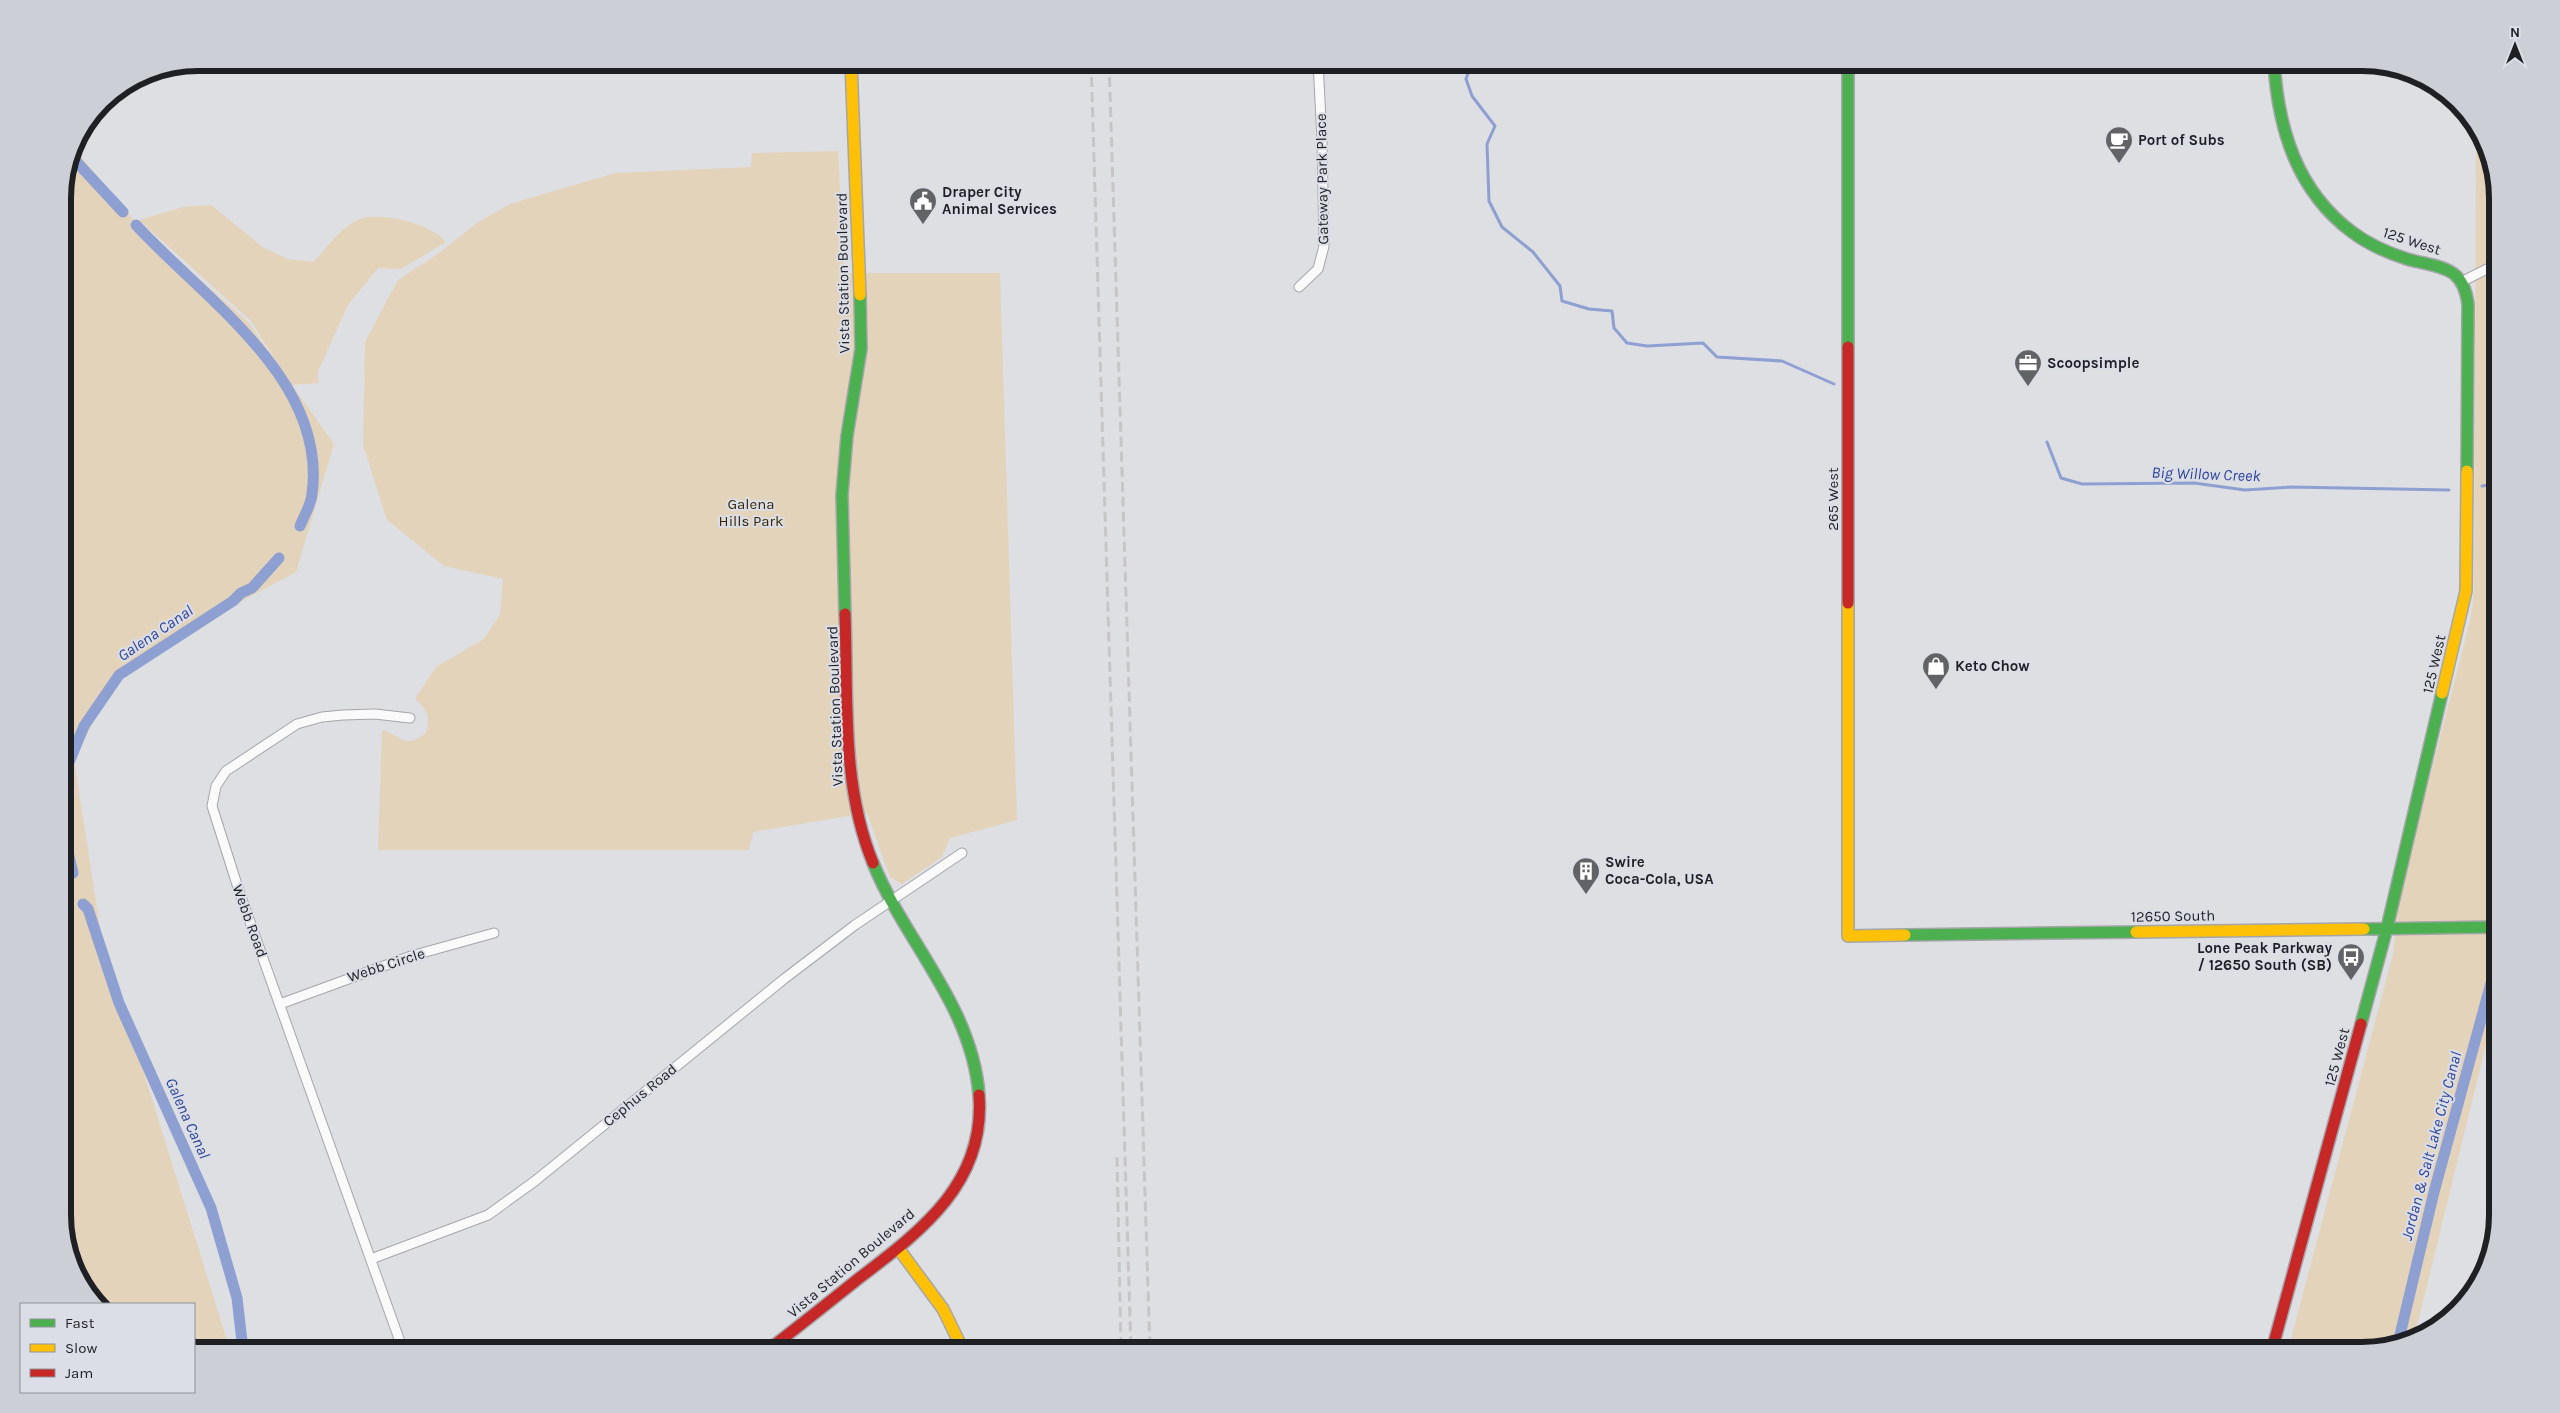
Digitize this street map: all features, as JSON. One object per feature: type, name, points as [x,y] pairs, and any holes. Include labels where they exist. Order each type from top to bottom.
[{"type":"street","name":"Gateway Park Place","points":[[1299,287],[1318,269],[1324,246],[1318,71]]},
{"type":"street","name":"265 West","points":[[1848,71],[1848,936]]},
{"type":"street","name":"125 West","points":[[2274,71],[2276,104],[2286,143],[2304,180],[2321,204],[2342,224],[2364,240],[2405,258],[2446,268],[2461,282],[2468,304],[2466,590],[2387,928],[2274,1342]]},
{"type":"street","name":"Vista Station Boulevard","points":[[778,1342],[898,1248],[949,1198],[966,1171],[979,1134],[979,1084],[973,1058],[960,1021],[948,996],[881,882],[857,816],[850,774],[842,495],[847,436],[861,349],[860,246],[851,72]]},
{"type":"street","points":[[2461,282],[2488,268]]},
{"type":"street","name":"Webb Road","points":[[400,1342],[219,833],[212,806],[216,786],[226,771],[297,724],[322,717],[343,715],[375,714],[410,718]]},
{"type":"street","name":"Cephus Road","points":[[371,1259],[488,1215],[535,1181],[784,978],[855,925],[892,902],[962,853]]},
{"type":"street","name":"12650 South","points":[[1848,936],[2489,927]]},
{"type":"street","name":"Webb Circle","points":[[280,1004],[411,956],[494,933]]},
{"type":"street","points":[[898,1248],[943,1309],[959,1342]]},
{"type":"green space","points":[[2476,142],[2482,157],[2488,190],[2489,1033],[2416,1330],[2378,1341],[2290,1342],[2393,954],[2399,897],[2470,621],[2474,592]]},
{"type":"green space","name":"Galena Hills Park","points":[[838,151],[844,273],[1000,273],[1017,820],[950,838],[942,857],[902,884],[890,877],[867,813],[753,832],[749,850],[378,850],[382,730],[408,741],[412,741],[426,733],[427,714],[423,706],[415,699],[436,667],[484,639],[500,614],[503,579],[444,566],[387,520],[363,445],[365,342],[398,280],[439,253],[477,223],[510,204],[615,173],[751,167],[752,153]]},
{"type":"green space","points":[[79,155],[133,219],[249,323],[281,369],[251,321],[139,220],[183,207],[211,205],[264,248],[288,259],[314,262],[342,230],[363,218],[384,217],[408,221],[430,230],[446,242],[401,269],[378,268],[348,305],[318,371],[319,383],[292,385],[334,444],[296,572],[123,665],[74,759],[101,935],[228,1342],[195,1342],[195,1303],[108,1303],[84,1271],[78,1256],[72,1223],[72,182]]},
{"type":"waterway","name":"Big Willow Creek","points":[[1469,71],[1466,79],[1472,96],[1495,126],[1487,144],[1489,201],[1502,227],[1533,252],[1560,286],[1562,301],[1589,309],[1612,311],[1614,328],[1627,343],[1647,346],[1703,343],[1717,357],[1782,361],[1834,384]]},
{"type":"waterway","name":"Galena Canal","points":[[77,162],[123,212]]},
{"type":"waterway","name":"Galena Canal","points":[[136,225],[255,344],[281,378],[301,414],[312,453],[312,494],[300,526]]},
{"type":"waterway","name":"Big Willow Creek","points":[[2047,442],[2061,478],[2082,484],[2194,483],[2245,490],[2291,487],[2449,490]]},
{"type":"waterway","name":"Big Willow Creek","points":[[2482,486],[2488,485]]},
{"type":"waterway","name":"Galena Canal","points":[[72,755],[84,726],[119,675],[233,601],[241,593],[252,588],[279,558]]},
{"type":"waterway","name":"Galena Canal","points":[[72,869],[73,873]]},
{"type":"waterway","name":"Galena Canal","points":[[83,904],[88,909],[119,1003],[211,1208],[237,1298],[242,1342]]},
{"type":"waterway","name":"Jordan & Salt Lake City Canal","points":[[2400,1335],[2434,1192],[2489,991]]},
{"type":"railway","points":[[1091,72],[1131,1342]]},
{"type":"railway","points":[[1109,72],[1150,1342]]},
{"type":"railway","points":[[1117,1157],[1121,1342]]},
{"type":"traffic: fast","points":[[1848,71],[1848,347]]},
{"type":"traffic: fast","points":[[2275,71],[2280,111],[2286,134],[2304,178],[2317,198],[2333,216],[2352,232],[2378,248],[2400,257],[2447,270],[2461,281],[2468,304],[2467,471]]},
{"type":"traffic: fast","points":[[845,614],[842,495],[847,436],[861,349],[860,295]]},
{"type":"traffic: fast","points":[[2361,1024],[2387,928],[2442,693]]},
{"type":"traffic: fast","points":[[873,863],[886,892],[951,1003],[964,1032],[974,1062],[979,1095]]},
{"type":"traffic: fast","points":[[2364,929],[2489,927]]},
{"type":"traffic: fast","points":[[1905,935],[2136,932]]},
{"type":"traffic: slow","points":[[851,72],[860,295]]},
{"type":"traffic: slow","points":[[2442,693],[2466,591],[2467,471]]},
{"type":"traffic: slow","points":[[1848,603],[1848,936],[1905,935]]},
{"type":"traffic: slow","points":[[2136,932],[2364,929]]},
{"type":"traffic: slow","points":[[898,1248],[943,1309],[959,1342]]},
{"type":"traffic: jam","points":[[1848,347],[1848,603]]},
{"type":"traffic: jam","points":[[845,614],[848,740],[851,772],[863,833],[873,863]]},
{"type":"traffic: jam","points":[[2274,1342],[2361,1024]]},
{"type":"traffic: jam","points":[[778,1342],[882,1261],[926,1223],[945,1202],[960,1179],[972,1154],[978,1126],[979,1095]]},
{"type":"place","name":"Port of Subs","points":[[2119,164]]},
{"type":"place","name":"Draper City Animal Services","points":[[923,225]]},
{"type":"place","name":"Scoopsimple","points":[[2028,387]]},
{"type":"place","name":"Keto Chow","points":[[1936,690]]},
{"type":"place","name":"Swire Coca-Cola, USA","points":[[1586,895]]},
{"type":"place","name":"Lone Peak Parkway / 12650 South (SB)","points":[[2351,981]]}]
